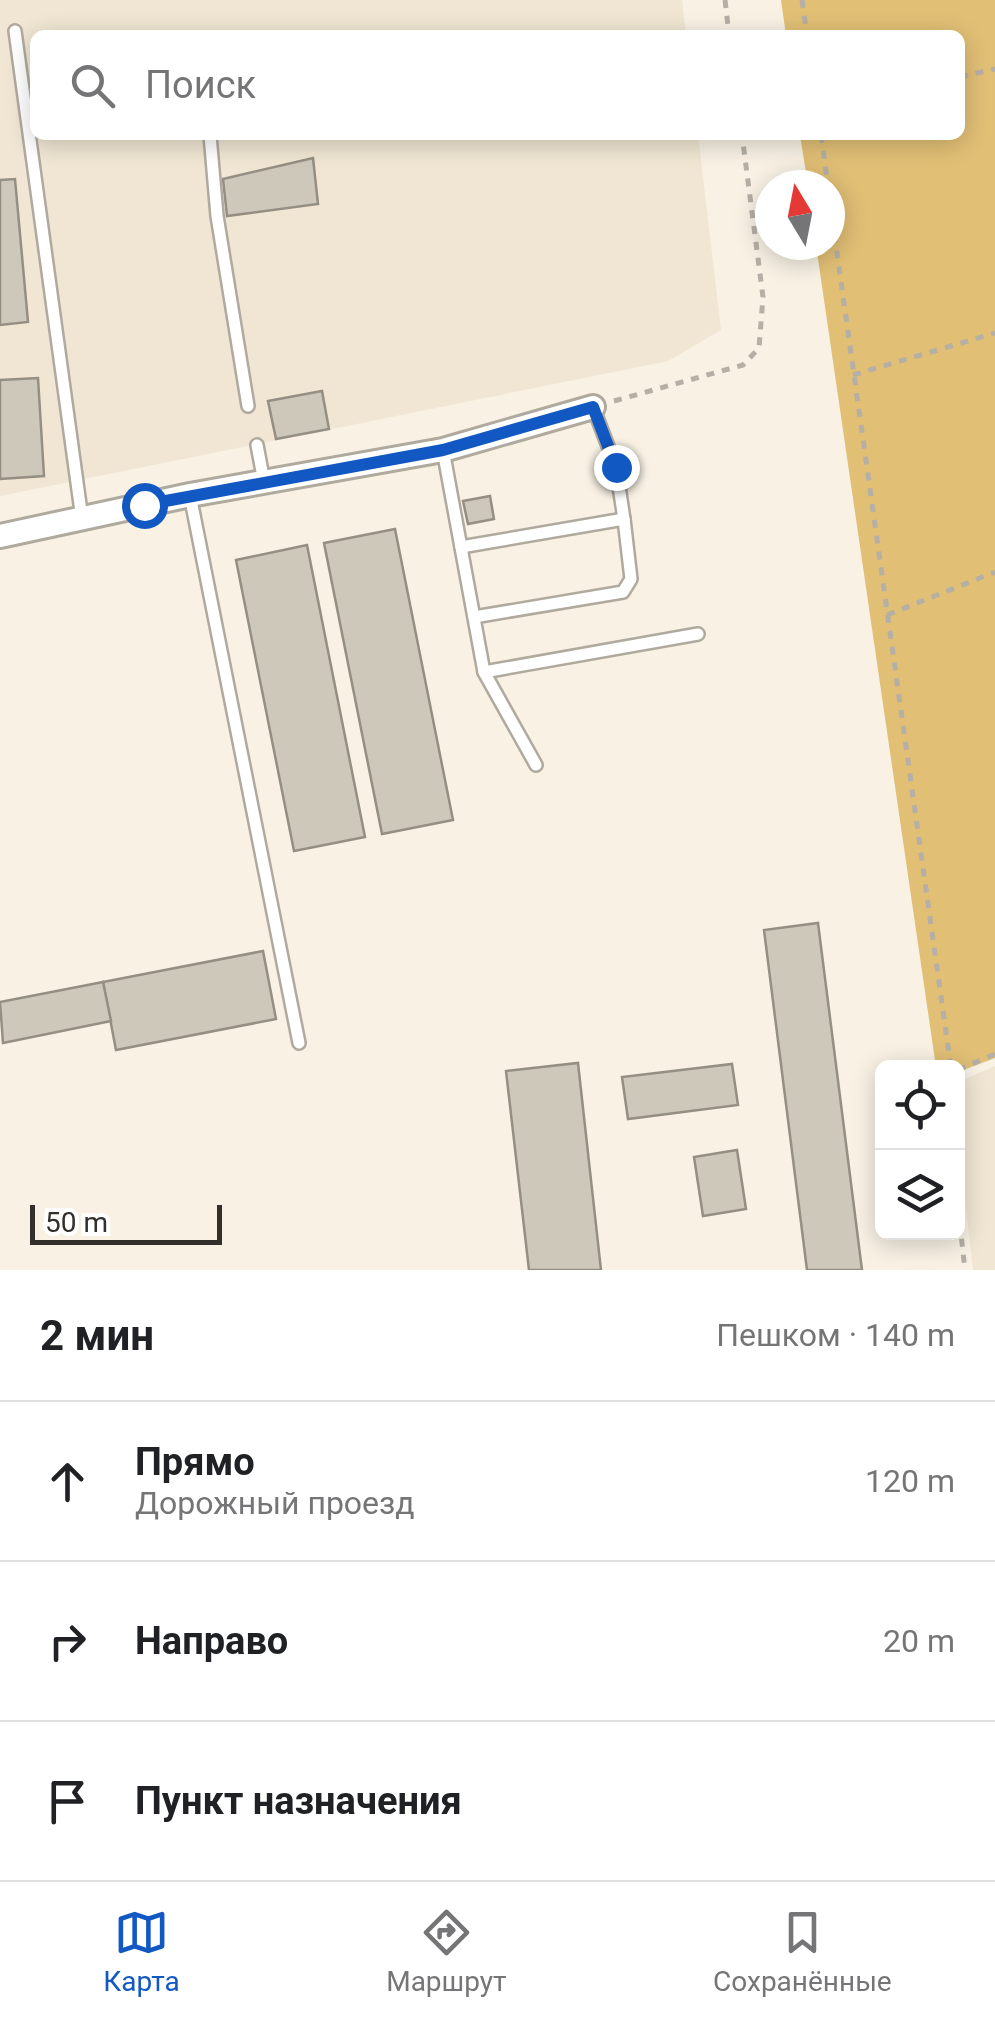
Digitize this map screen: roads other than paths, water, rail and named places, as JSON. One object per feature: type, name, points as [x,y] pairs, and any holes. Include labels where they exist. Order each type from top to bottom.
[{"type":"street","points":[[0,536],[190,496],[443,450],[593,407]]},
{"type":"lane","points":[[15,31],[82,519]]},
{"type":"lane","points":[[210,140],[217,216],[248,406]]},
{"type":"lane","points":[[474,617],[623,592],[631,579],[616,467],[593,407]]},
{"type":"lane","points":[[257,445],[264,482]]},
{"type":"lane","points":[[443,450],[484,672],[536,765]]},
{"type":"lane","points":[[190,496],[299,1043]]},
{"type":"lane","points":[[461,547],[624,519]]},
{"type":"lane","points":[[484,672],[698,634]]}]
